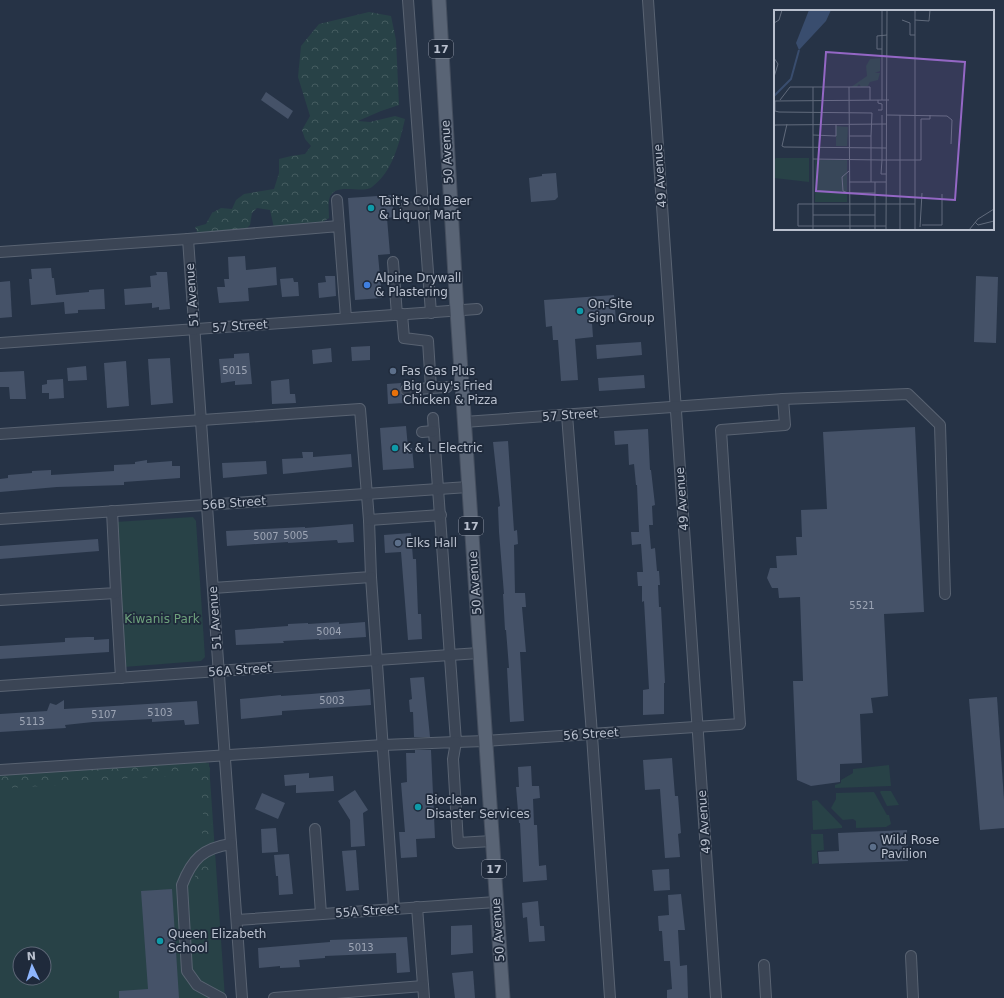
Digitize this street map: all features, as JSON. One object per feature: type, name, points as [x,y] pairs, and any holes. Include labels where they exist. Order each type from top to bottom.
[{"type":"main road","name":"50 Avenue","points":[[439,0],[468,487],[503,998]]},
{"type":"street","points":[[408,0],[431,312]]},
{"type":"street","name":"49 Avenue","points":[[648,0],[716,998]]},
{"type":"street","points":[[337,200],[346,318]]},
{"type":"street","points":[[405,208],[423,207]]},
{"type":"street","points":[[0,252],[188,239],[339,226]]},
{"type":"street","name":"51 Avenue","points":[[188,239],[242,998]]},
{"type":"street","points":[[393,262],[404,338],[428,341],[432,388]]},
{"type":"street","name":"57 Street","points":[[0,342],[477,309]]},
{"type":"street","points":[[406,390],[447,387]]},
{"type":"street","name":"57 Street","points":[[464,422],[676,408],[783,399],[908,394],[940,424],[945,594]]},
{"type":"street","name":"56 Street","points":[[0,770],[382,745],[485,741],[740,724],[721,430],[785,424],[783,399]]},
{"type":"street","points":[[0,434],[360,409],[369,520],[376,660],[394,909]]},
{"type":"street","points":[[567,415],[610,998]]},
{"type":"street","points":[[433,418],[451,655],[456,742],[453,759],[458,843],[492,841]]},
{"type":"street","points":[[422,432],[434,431]]},
{"type":"street","name":"56B Street","points":[[0,519],[468,487]]},
{"type":"street","points":[[112,511],[121,678]]},
{"type":"street","points":[[369,520],[441,516]]},
{"type":"street","points":[[213,588],[371,577]]},
{"type":"street","points":[[0,600],[116,593]]},
{"type":"street","name":"56A Street","points":[[0,686],[479,653]]},
{"type":"street","points":[[315,829],[321,914]]},
{"type":"street","points":[[221,998],[197,985],[187,971],[182,885],[187,872],[194,861],[202,853],[218,846],[231,844]]},
{"type":"street","name":"55A Street","points":[[237,920],[496,902]]},
{"type":"street","points":[[417,907],[424,998]]},
{"type":"street","points":[[911,956],[913,998]]},
{"type":"street","points":[[764,965],[766,998]]},
{"type":"street","points":[[274,998],[423,986]]},
{"type":"green space","points":[[369,12],[391,16],[396,40],[399,105],[358,121],[370,122],[395,116],[405,119],[394,156],[390,165],[379,181],[367,189],[342,189],[336,191],[332,194],[329,200],[329,218],[321,223],[274,228],[270,210],[257,208],[252,213],[250,225],[245,230],[198,234],[195,227],[206,224],[212,213],[221,208],[232,209],[236,200],[244,194],[274,189],[279,173],[279,159],[305,154],[311,146],[305,139],[302,130],[310,116],[298,77],[301,46],[319,24]]},
{"type":"green space","name":"Kiwanis Park","points":[[193,517],[196,521],[205,657],[201,661],[124,667],[115,522]]},
{"type":"green space","points":[[204,760],[210,768],[209,782],[212,838],[207,838],[200,831],[203,818],[203,806],[201,791],[196,776],[185,775],[128,778],[94,783],[8,788],[0,786],[0,773],[15,772],[18,775],[20,770]]},
{"type":"green space","points":[[209,763],[225,998],[0,998],[0,778]]},
{"type":"green space","points":[[889,765],[891,786],[835,788],[835,785],[841,783],[841,780],[853,773],[853,769]]},
{"type":"green space","points":[[891,791],[899,805],[887,806],[880,792]]},
{"type":"green space","points":[[874,792],[887,815],[889,815],[891,824],[886,827],[856,828],[856,821],[853,819],[843,820],[831,808],[836,799],[836,793]]},
{"type":"green space","points":[[817,800],[842,826],[842,828],[813,830],[812,801]]},
{"type":"green space","points":[[811,834],[823,834],[824,850],[817,851],[818,863],[812,864]]},
{"type":"green space","points":[[207,861],[212,862],[211,874],[202,884],[195,882],[195,872],[199,870],[202,864]]},
{"type":"building","points":[[266,92],[293,111],[288,119],[261,100]]},
{"type":"building","points":[[556,173],[558,197],[555,200],[531,202],[529,178],[542,176],[542,174]]},
{"type":"building","points":[[392,195],[394,217],[387,218],[390,254],[378,255],[382,298],[355,300],[348,198]]},
{"type":"building","points":[[245,256],[246,270],[276,267],[277,285],[248,288],[249,301],[219,303],[217,287],[225,287],[224,279],[229,279],[228,257]]},
{"type":"building","points":[[51,268],[56,295],[104,289],[105,309],[78,310],[78,313],[65,314],[64,302],[31,305],[29,279],[32,279],[31,269]]},
{"type":"building","points":[[156,272],[167,272],[170,309],[159,310],[159,307],[152,308],[152,303],[125,305],[124,289],[151,287],[150,276],[157,275]]},
{"type":"building","points":[[325,276],[335,276],[336,296],[319,298],[318,283],[326,282]]},
{"type":"building","points":[[976,276],[998,277],[996,343],[974,342]]},
{"type":"building","points":[[293,278],[294,282],[298,282],[299,296],[282,297],[280,279]]},
{"type":"building","points":[[10,281],[12,317],[0,318],[0,282]]},
{"type":"building","name":"On-Site Sign Group","points":[[614,295],[616,321],[592,323],[593,337],[575,339],[578,380],[561,381],[558,340],[553,340],[552,326],[546,327],[544,300]]},
{"type":"building","points":[[641,342],[642,355],[597,359],[596,345]]},
{"type":"building","points":[[370,346],[370,360],[352,361],[351,347]]},
{"type":"building","points":[[331,348],[332,362],[313,364],[312,350]]},
{"type":"building","points":[[249,353],[252,384],[235,385],[235,381],[221,383],[219,359],[234,358],[234,354]]},
{"type":"building","points":[[170,358],[173,403],[151,405],[148,359]]},
{"type":"building","points":[[126,361],[129,406],[107,408],[104,363]]},
{"type":"building","points":[[86,366],[87,380],[68,381],[67,368]]},
{"type":"building","points":[[24,371],[26,399],[10,399],[9,387],[0,387],[0,372]]},
{"type":"building","points":[[644,375],[645,388],[599,391],[598,378]]},
{"type":"building","points":[[63,379],[64,398],[49,399],[49,393],[42,393],[42,385],[47,384],[47,380]]},
{"type":"building","points":[[289,379],[290,394],[295,394],[296,403],[272,404],[271,381]]},
{"type":"building","name":"Big Guy's Fried Chicken & Pizza","points":[[401,383],[400,391],[403,403],[388,404],[387,384]]},
{"type":"building","name":"K & L Electric","points":[[406,426],[408,448],[412,448],[414,468],[383,470],[380,428]]},
{"type":"building","points":[[915,427],[924,612],[884,614],[888,696],[871,698],[873,713],[860,714],[862,763],[840,764],[840,782],[811,786],[797,780],[793,681],[803,681],[800,597],[779,598],[778,588],[772,588],[767,578],[770,568],[777,568],[776,556],[797,555],[796,537],[802,537],[801,510],[827,509],[823,432]]},
{"type":"building","points":[[648,429],[650,470],[655,505],[652,506],[653,525],[649,525],[651,549],[655,548],[657,571],[659,571],[659,607],[661,607],[665,683],[664,714],[643,715],[643,690],[649,689],[644,601],[642,602],[642,586],[638,586],[637,572],[643,572],[641,544],[632,545],[631,532],[639,532],[637,485],[634,464],[629,465],[628,444],[615,445],[614,431]]},
{"type":"building","points":[[508,441],[514,531],[517,530],[518,544],[514,545],[515,593],[525,593],[526,607],[522,607],[526,652],[520,652],[524,721],[510,722],[507,668],[509,668],[505,630],[504,594],[499,532],[498,507],[500,506],[493,442]]},
{"type":"building","points":[[302,452],[313,452],[313,457],[351,454],[352,467],[283,474],[282,459],[303,458]]},
{"type":"building","points":[[147,460],[147,463],[172,461],[172,466],[180,466],[180,478],[124,482],[124,485],[57,487],[0,492],[0,479],[8,478],[8,475],[32,473],[32,471],[51,470],[51,475],[114,471],[114,465],[135,464],[135,462]]},
{"type":"building","points":[[266,461],[267,474],[223,478],[222,463]]},
{"type":"building","points":[[353,524],[354,542],[338,543],[337,540],[227,546],[226,531],[305,528]]},
{"type":"building","points":[[411,533],[413,559],[416,559],[418,614],[421,614],[422,639],[408,640],[401,552],[385,553],[384,535]]},
{"type":"building","points":[[98,539],[99,551],[0,559],[0,546]]},
{"type":"building","points":[[339,622],[339,624],[365,622],[366,637],[236,645],[235,630],[288,626],[288,624]]},
{"type":"building","points":[[94,637],[94,640],[109,639],[109,652],[0,659],[0,646],[65,642],[65,638]]},
{"type":"building","points":[[424,677],[430,737],[414,737],[413,712],[410,712],[409,700],[412,699],[410,678]]},
{"type":"building","points":[[370,689],[371,705],[282,711],[282,715],[241,719],[240,699]]},
{"type":"building","points":[[997,697],[1004,800],[1004,828],[980,830],[969,699]]},
{"type":"building","points":[[64,700],[64,709],[197,701],[199,724],[185,725],[184,720],[152,722],[152,719],[93,722],[65,725],[66,728],[0,732],[0,714],[47,711],[50,703],[56,705]]},
{"type":"building","name":"Bioclean Disaster Services","points":[[415,750],[431,750],[435,838],[416,839],[417,857],[401,858],[399,832],[405,832],[401,783],[407,782],[406,753],[415,753]]},
{"type":"building","points":[[672,758],[675,796],[678,796],[681,833],[678,834],[680,857],[665,858],[660,789],[645,790],[643,760]]},
{"type":"building","points":[[531,766],[532,786],[539,786],[540,798],[533,799],[534,825],[537,825],[539,866],[546,865],[547,880],[523,882],[520,823],[516,787],[519,787],[518,767]]},
{"type":"building","points":[[309,773],[309,778],[333,776],[334,791],[296,793],[296,785],[285,786],[284,775]]},
{"type":"building","points":[[355,790],[368,810],[363,813],[365,846],[351,847],[350,820],[338,801]]},
{"type":"building","points":[[262,793],[285,803],[278,819],[255,809]]},
{"type":"building","points":[[276,828],[278,852],[262,853],[261,829]]},
{"type":"building","name":"Wild Rose Pavilion","points":[[907,830],[908,861],[819,864],[818,852],[839,851],[838,833]]},
{"type":"building","points":[[356,850],[359,890],[346,891],[342,851]]},
{"type":"building","points":[[289,854],[293,894],[279,895],[278,876],[276,876],[274,855]]},
{"type":"building","points":[[669,869],[670,890],[654,891],[652,870]]},
{"type":"building","name":"Queen Elizabeth School","points":[[172,889],[179,998],[119,998],[119,991],[148,989],[141,891]]},
{"type":"building","points":[[681,894],[685,930],[678,930],[680,966],[687,965],[688,998],[667,998],[667,990],[672,989],[670,961],[664,961],[662,931],[659,931],[658,916],[669,915],[668,895]]},
{"type":"building","points":[[538,901],[540,926],[544,926],[545,941],[529,942],[527,917],[523,918],[522,903]]},
{"type":"building","points":[[472,925],[473,953],[451,955],[451,926]]},
{"type":"building","points":[[407,937],[410,972],[397,973],[396,953],[325,956],[325,958],[299,960],[300,967],[280,968],[280,966],[259,968],[258,948],[330,942],[330,940]]},
{"type":"building","points":[[473,971],[475,998],[455,998],[452,973]]},
{"type":"place","name":"Tait's Cold Beer & Liquor Mart","points":[[371,208]]},
{"type":"place","name":"Alpine Drywall & Plastering","points":[[367,285]]},
{"type":"place","name":"On-Site Sign Group","points":[[580,311]]},
{"type":"place","name":"Fas Gas Plus","points":[[393,371]]},
{"type":"place","name":"Big Guy's Fried Chicken & Pizza","points":[[395,393]]},
{"type":"place","name":"K & L Electric","points":[[395,448]]},
{"type":"place","name":"Elks Hall","points":[[398,543]]},
{"type":"place","name":"Bioclean Disaster Services","points":[[418,807]]},
{"type":"place","name":"Wild Rose Pavilion","points":[[873,847]]},
{"type":"place","name":"Queen Elizabeth School","points":[[160,941]]}]
